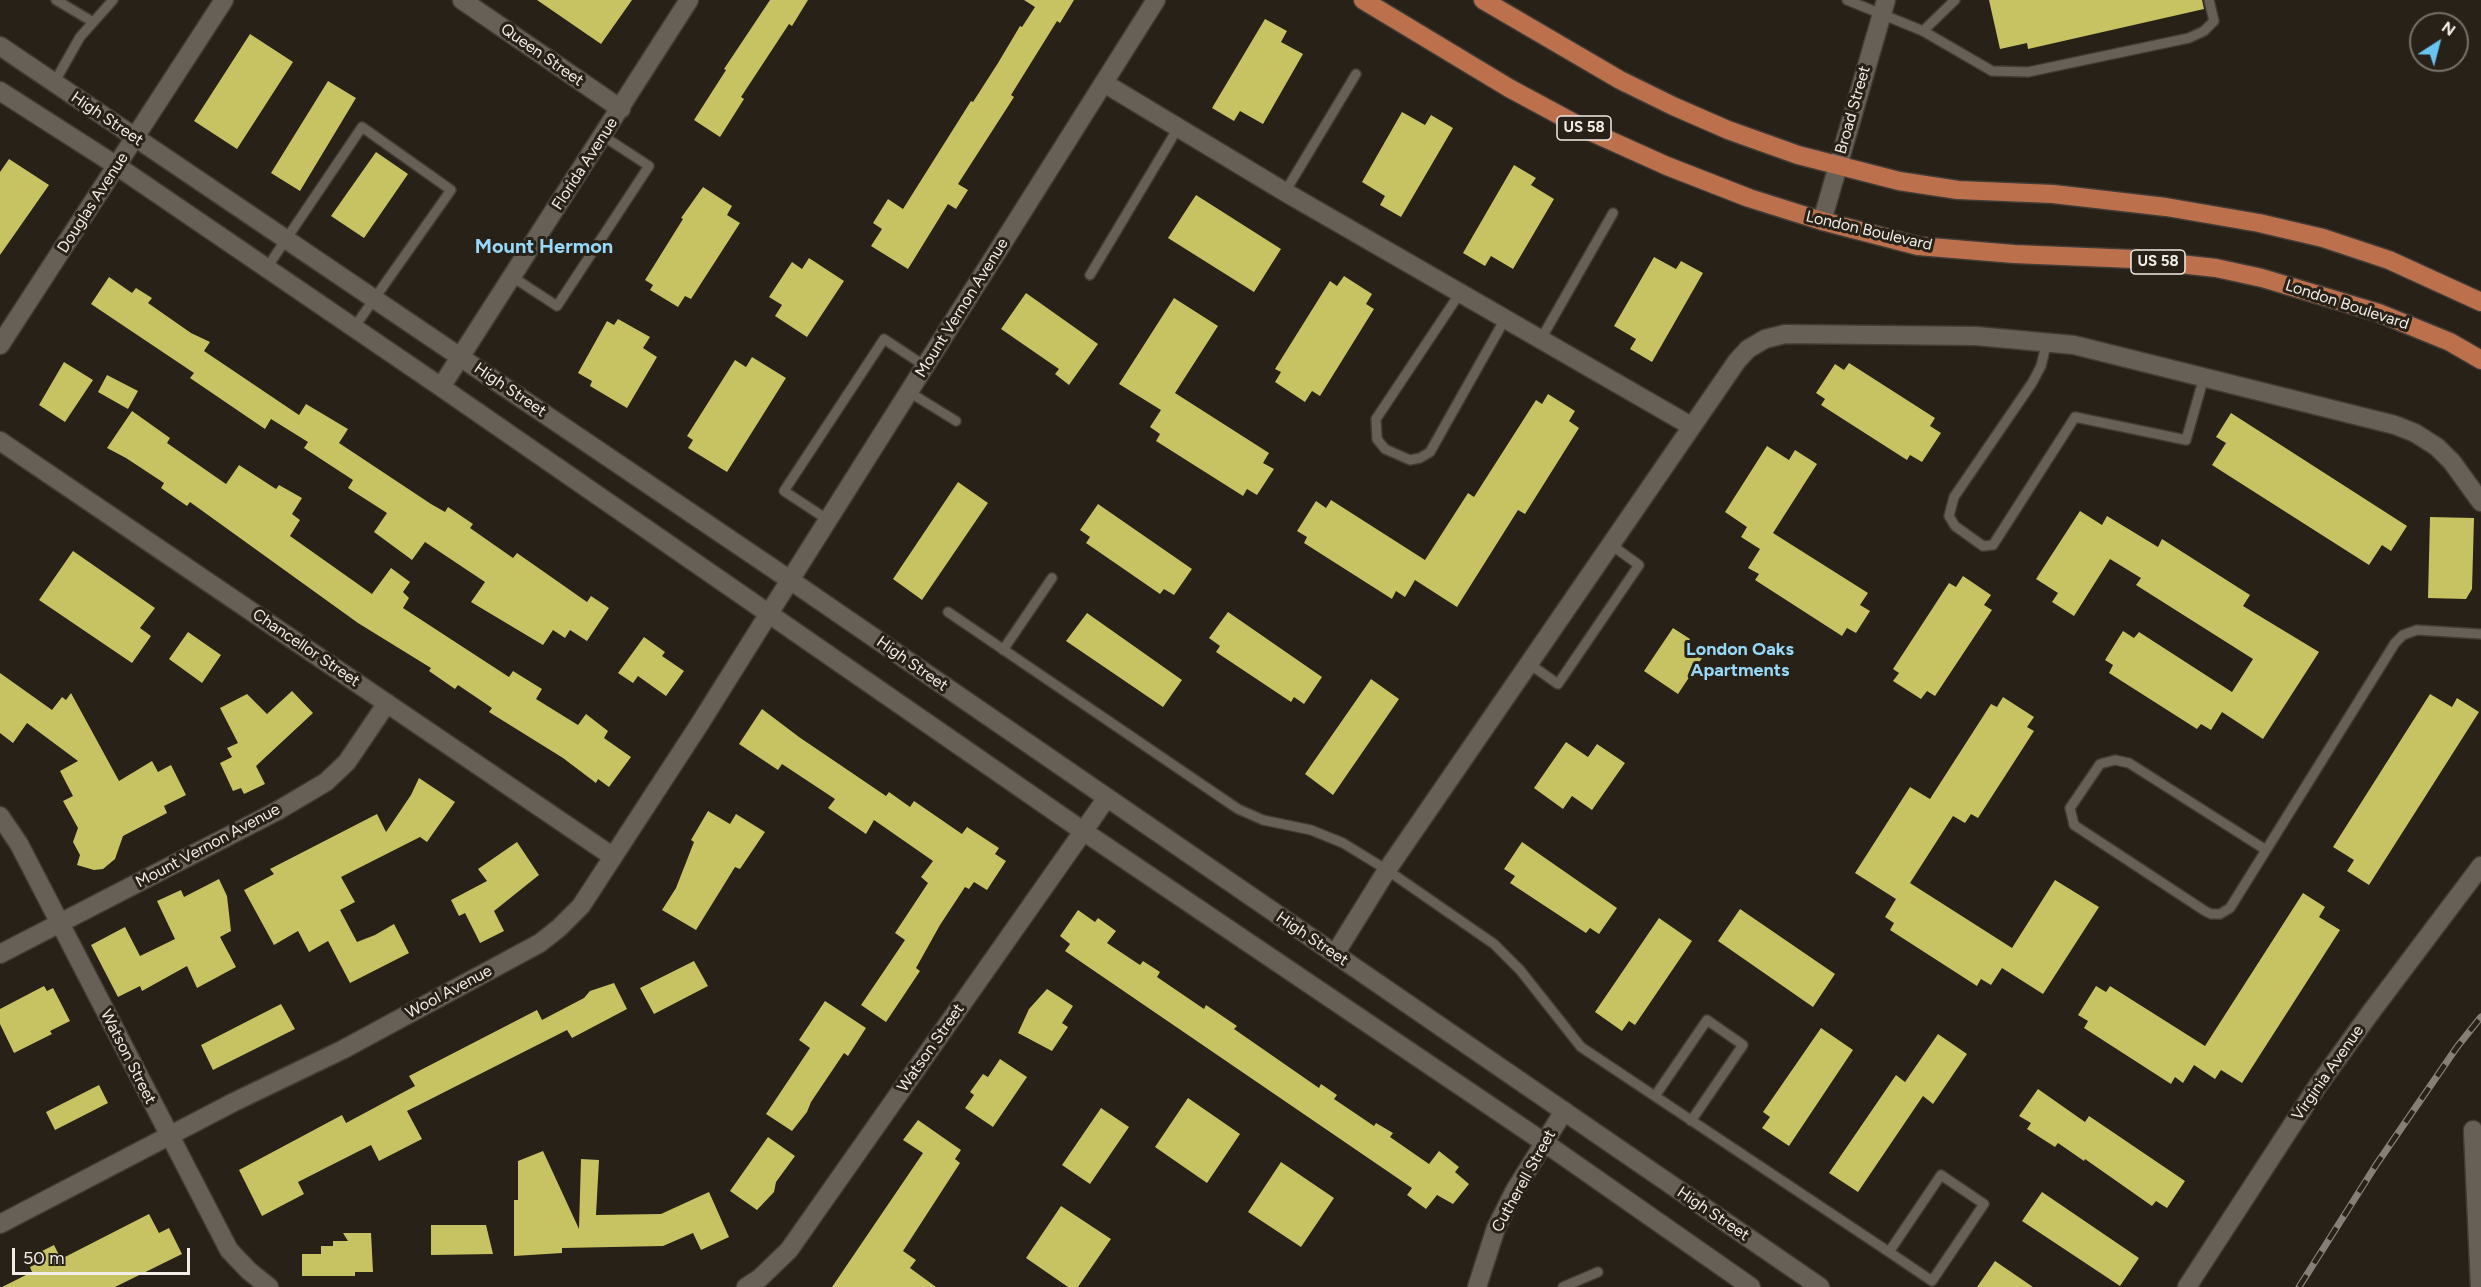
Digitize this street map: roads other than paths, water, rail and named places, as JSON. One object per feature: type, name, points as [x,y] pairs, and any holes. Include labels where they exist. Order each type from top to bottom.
[{"type":"main road","name":"London Boulevard","points":[[1362,0],[1509,88],[1587,130],[1687,174],[1749,198],[1822,221],[1918,246],[2014,254],[2134,259],[2216,268],[2262,278],[2379,313],[2450,342],[2481,360]]},
{"type":"main road","points":[[1482,0],[1620,80],[1673,106],[1728,130],[1837,166],[1899,181],[1958,190],[2052,194],[2155,205],[2259,223],[2323,238],[2389,260],[2481,302]]},
{"type":"street","name":"Douglas Avenue","points":[[0,345],[224,0]]},
{"type":"street","name":"Queen Street","points":[[462,0],[621,109]]},
{"type":"street","name":"Florida Avenue","points":[[441,387],[459,355],[690,0]]},
{"type":"street","name":"Mount Vernon Avenue","points":[[768,615],[1156,0]]},
{"type":"street","name":"Broad Street","points":[[1822,221],[1884,7]]},
{"type":"street","name":"High Street","points":[[0,46],[790,580],[1820,1287]]},
{"type":"street","points":[[1104,83],[1285,192],[1691,426]]},
{"type":"street","name":"High Street","points":[[0,91],[117,166],[441,387],[768,615],[1545,1143],[1751,1287]]},
{"type":"street","points":[[1335,954],[1388,870],[1691,426],[1737,361],[1748,349],[1766,339],[1785,334],[1977,336],[2074,345],[2395,425],[2415,433],[2437,447],[2452,462],[2481,502]]},
{"type":"street","name":"Chancellor Street","points":[[0,441],[612,856]]},
{"type":"street","name":"Wool Avenue","points":[[0,1224],[342,1050],[540,943],[559,928],[580,906],[768,615]]},
{"type":"street","name":"Mount Vernon Avenue","points":[[0,954],[277,811],[327,782],[347,762],[387,703]]},
{"type":"street","name":"Watson Street","points":[[746,1287],[760,1278],[789,1250],[1106,799]]},
{"type":"street","name":"Watson Street","points":[[0,816],[19,844],[229,1250],[249,1271],[269,1287]]},
{"type":"street","name":"Virginia Avenue","points":[[2187,1287],[2317,1087],[2371,1011],[2481,866]]},
{"type":"street","name":"Cutherell Street","points":[[1477,1287],[1496,1228],[1564,1112]]},
{"type":"street","points":[[2477,1127],[2480,1287]]},
{"type":"lane","points":[[56,0],[93,22]]},
{"type":"lane","points":[[54,83],[80,38],[114,0]]},
{"type":"lane","points":[[1847,0],[1884,7],[1992,71],[2028,72],[2189,38],[2204,31],[2214,21],[2209,0]]},
{"type":"lane","points":[[1923,31],[1955,0]]},
{"type":"lane","points":[[1285,192],[1356,74]]},
{"type":"lane","points":[[266,269],[362,127],[451,190],[353,329]]},
{"type":"lane","points":[[1090,275],[1178,128]]},
{"type":"lane","points":[[511,276],[557,306],[571,286],[649,166],[603,136]]},
{"type":"lane","points":[[1541,339],[1613,213]]},
{"type":"lane","points":[[1460,293],[1376,419],[1377,439],[1385,449],[1410,460],[1420,458],[1430,452],[1505,319]]},
{"type":"lane","points":[[828,520],[784,491],[884,339],[926,366]]},
{"type":"lane","points":[[2047,341],[2041,366],[2032,383],[1954,497],[1949,516],[1954,526],[1983,546],[1993,545],[2076,417],[2186,440],[2204,377]]},
{"type":"lane","points":[[909,392],[956,421]]},
{"type":"lane","points":[[1528,663],[1558,684],[1639,565],[1610,544]]},
{"type":"lane","points":[[1004,650],[1052,578]]},
{"type":"lane","points":[[948,612],[1238,809],[1263,820],[1311,830],[1343,843],[1388,870],[1494,944],[1520,970],[1581,1047],[1932,1281],[1984,1204],[1941,1175],[1889,1252]]},
{"type":"lane","points":[[2266,850],[2129,763],[2115,760],[2100,764],[2070,808],[2074,825],[2211,914],[2220,914],[2230,908],[2266,850],[2395,642],[2403,635],[2417,630],[2481,634]]},
{"type":"lane","points":[[1655,1096],[1707,1020],[1743,1045],[1691,1121]]},
{"type":"lane","points":[[1563,1287],[1598,1272]]},
{"type":"railway","points":[[2299,1287],[2376,1165],[2457,1047],[2481,1017]]},
{"type":"district","name":"Mount Hermon","points":[[544,247]]},
{"type":"district","name":"London Oaks Apartments","points":[[1740,660]]}]
